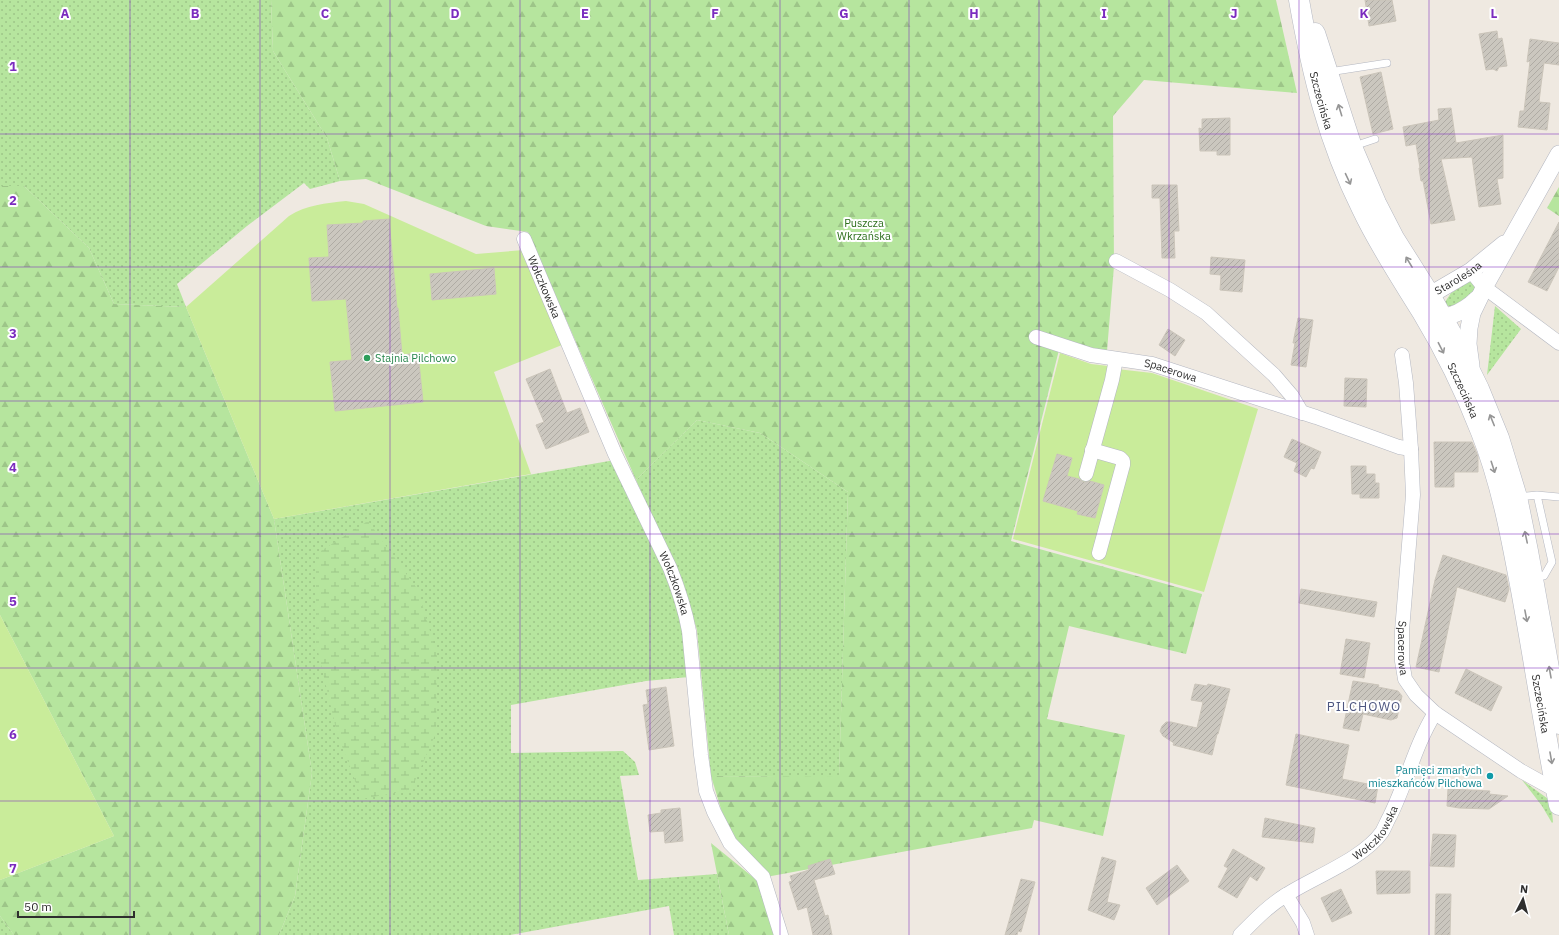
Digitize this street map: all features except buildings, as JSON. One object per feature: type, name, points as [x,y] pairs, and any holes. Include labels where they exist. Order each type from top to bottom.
[{"type":"main road","name":"Szczecińska","points":[[1301,0],[1320,46],[1321,74],[1362,209],[1379,243],[1432,315],[1479,389],[1499,438],[1526,577],[1559,724]]},
{"type":"main road","name":"Szczecińska","points":[[1344,150],[1376,203],[1394,238],[1430,295],[1432,315],[1490,455],[1510,499]]},
{"type":"main road","name":"Szczecińska","points":[[1526,577],[1558,796]]},
{"type":"street","name":"Staroleśna","points":[[1432,315],[1462,311],[1472,304],[1481,292],[1559,154]]},
{"type":"street","name":"Staroleśna","points":[[1430,295],[1472,271],[1512,237]]},
{"type":"street","name":"Wołczkowska","points":[[524,239],[615,454],[670,568],[686,616],[689,631],[706,791],[714,812],[730,843],[763,877],[781,935]]},
{"type":"street","points":[[1116,261],[1170,290],[1206,313],[1274,375],[1292,396],[1302,413]]},
{"type":"street","points":[[1472,271],[1481,292],[1559,344]]},
{"type":"street","name":"Staroleśna","points":[[1479,389],[1471,368],[1468,344],[1470,320],[1481,292]]},
{"type":"street","name":"Spacerowa","points":[[1036,337],[1091,355],[1152,364],[1302,413],[1399,448],[1411,449]]},
{"type":"street","name":"Spacerowa","points":[[1402,355],[1411,449],[1413,495],[1402,631],[1402,670],[1405,679],[1416,695],[1435,713],[1558,796]]},
{"type":"street","points":[[1086,474],[1112,380],[1116,359]]},
{"type":"street","points":[[1092,450],[1120,458],[1123,461],[1099,553]]},
{"type":"street","name":"Wołczkowska","points":[[1240,935],[1265,909],[1286,895],[1353,858],[1371,844],[1382,832],[1395,806],[1426,729],[1435,713]]},
{"type":"street","points":[[1286,895],[1303,923],[1307,935]]},
{"type":"lane","points":[[1321,74],[1387,63]]},
{"type":"lane","points":[[1344,150],[1375,139]]},
{"type":"lane","points":[[1526,577],[1544,576],[1552,562],[1537,495]]},
{"type":"lane","points":[[1510,499],[1537,495],[1559,497]]},
{"type":"green space","points":[[0,0],[271,0],[273,51],[327,138],[340,181],[310,189],[304,183],[247,226],[177,284],[186,307],[114,304],[89,248],[24,186],[0,186]]},
{"type":"green space","name":"Puszcza Wkrzańska","points":[[271,0],[1276,0],[1297,93],[1144,80],[1113,116],[1114,266],[1107,351],[1076,344],[1059,350],[1011,541],[1202,594],[1186,654],[1069,626],[1047,719],[1125,735],[1103,836],[1034,820],[1032,828],[755,879],[759,882],[776,935],[729,935],[711,843],[754,878],[724,819],[711,776],[839,777],[848,492],[760,433],[697,420],[636,480],[528,232],[486,226],[366,179],[340,181],[327,138],[273,51]]},
{"type":"green space","points":[[0,186],[24,186],[89,248],[114,304],[186,307],[274,519],[312,773],[295,896],[279,935],[14,935],[0,916],[0,880],[114,836],[0,615]]},
{"type":"green space","points":[[1559,187],[1559,216],[1547,208]]},
{"type":"green space","name":"Stajnia Pilchowo","points":[[346,201],[364,204],[476,254],[524,250],[562,345],[494,372],[531,474],[274,519],[186,307],[289,216],[309,207]]},
{"type":"green space","points":[[1470,281],[1476,282],[1475,292],[1453,306],[1445,306],[1445,302],[1451,293]]},
{"type":"green space","points":[[1495,306],[1521,329],[1487,375]]},
{"type":"green space","points":[[1060,353],[1091,364],[1108,366],[1108,368],[1152,373],[1258,409],[1204,592],[1013,539]]},
{"type":"green space","points":[[697,420],[760,433],[848,492],[839,778],[711,776],[697,630],[683,585],[636,480]]},
{"type":"green space","points":[[615,460],[669,582],[676,603],[682,631],[689,677],[646,681],[511,705],[511,753],[623,751],[635,762],[639,775],[620,776],[638,880],[717,874],[729,935],[674,935],[669,906],[510,935],[279,935],[295,896],[312,773],[274,519]]},
{"type":"green space","points":[[368,521],[418,590],[437,655],[436,733],[411,790],[362,799],[337,733],[316,643],[316,554]]},
{"type":"green space","points":[[0,615],[114,836],[0,880]]},
{"type":"green space","points":[[1522,780],[1551,801],[1552,823],[1542,806]]},
{"type":"green space","points":[[0,916],[14,935],[0,935]]},
{"type":"place","name":"Stajnia Pilchowo","points":[[367,358]]},
{"type":"place","name":"Pamięci zmarłych mieszkańców Pilchowa","points":[[1490,776]]},
{"type":"district","name":"PILCHOWO","points":[[1364,706]]}]
